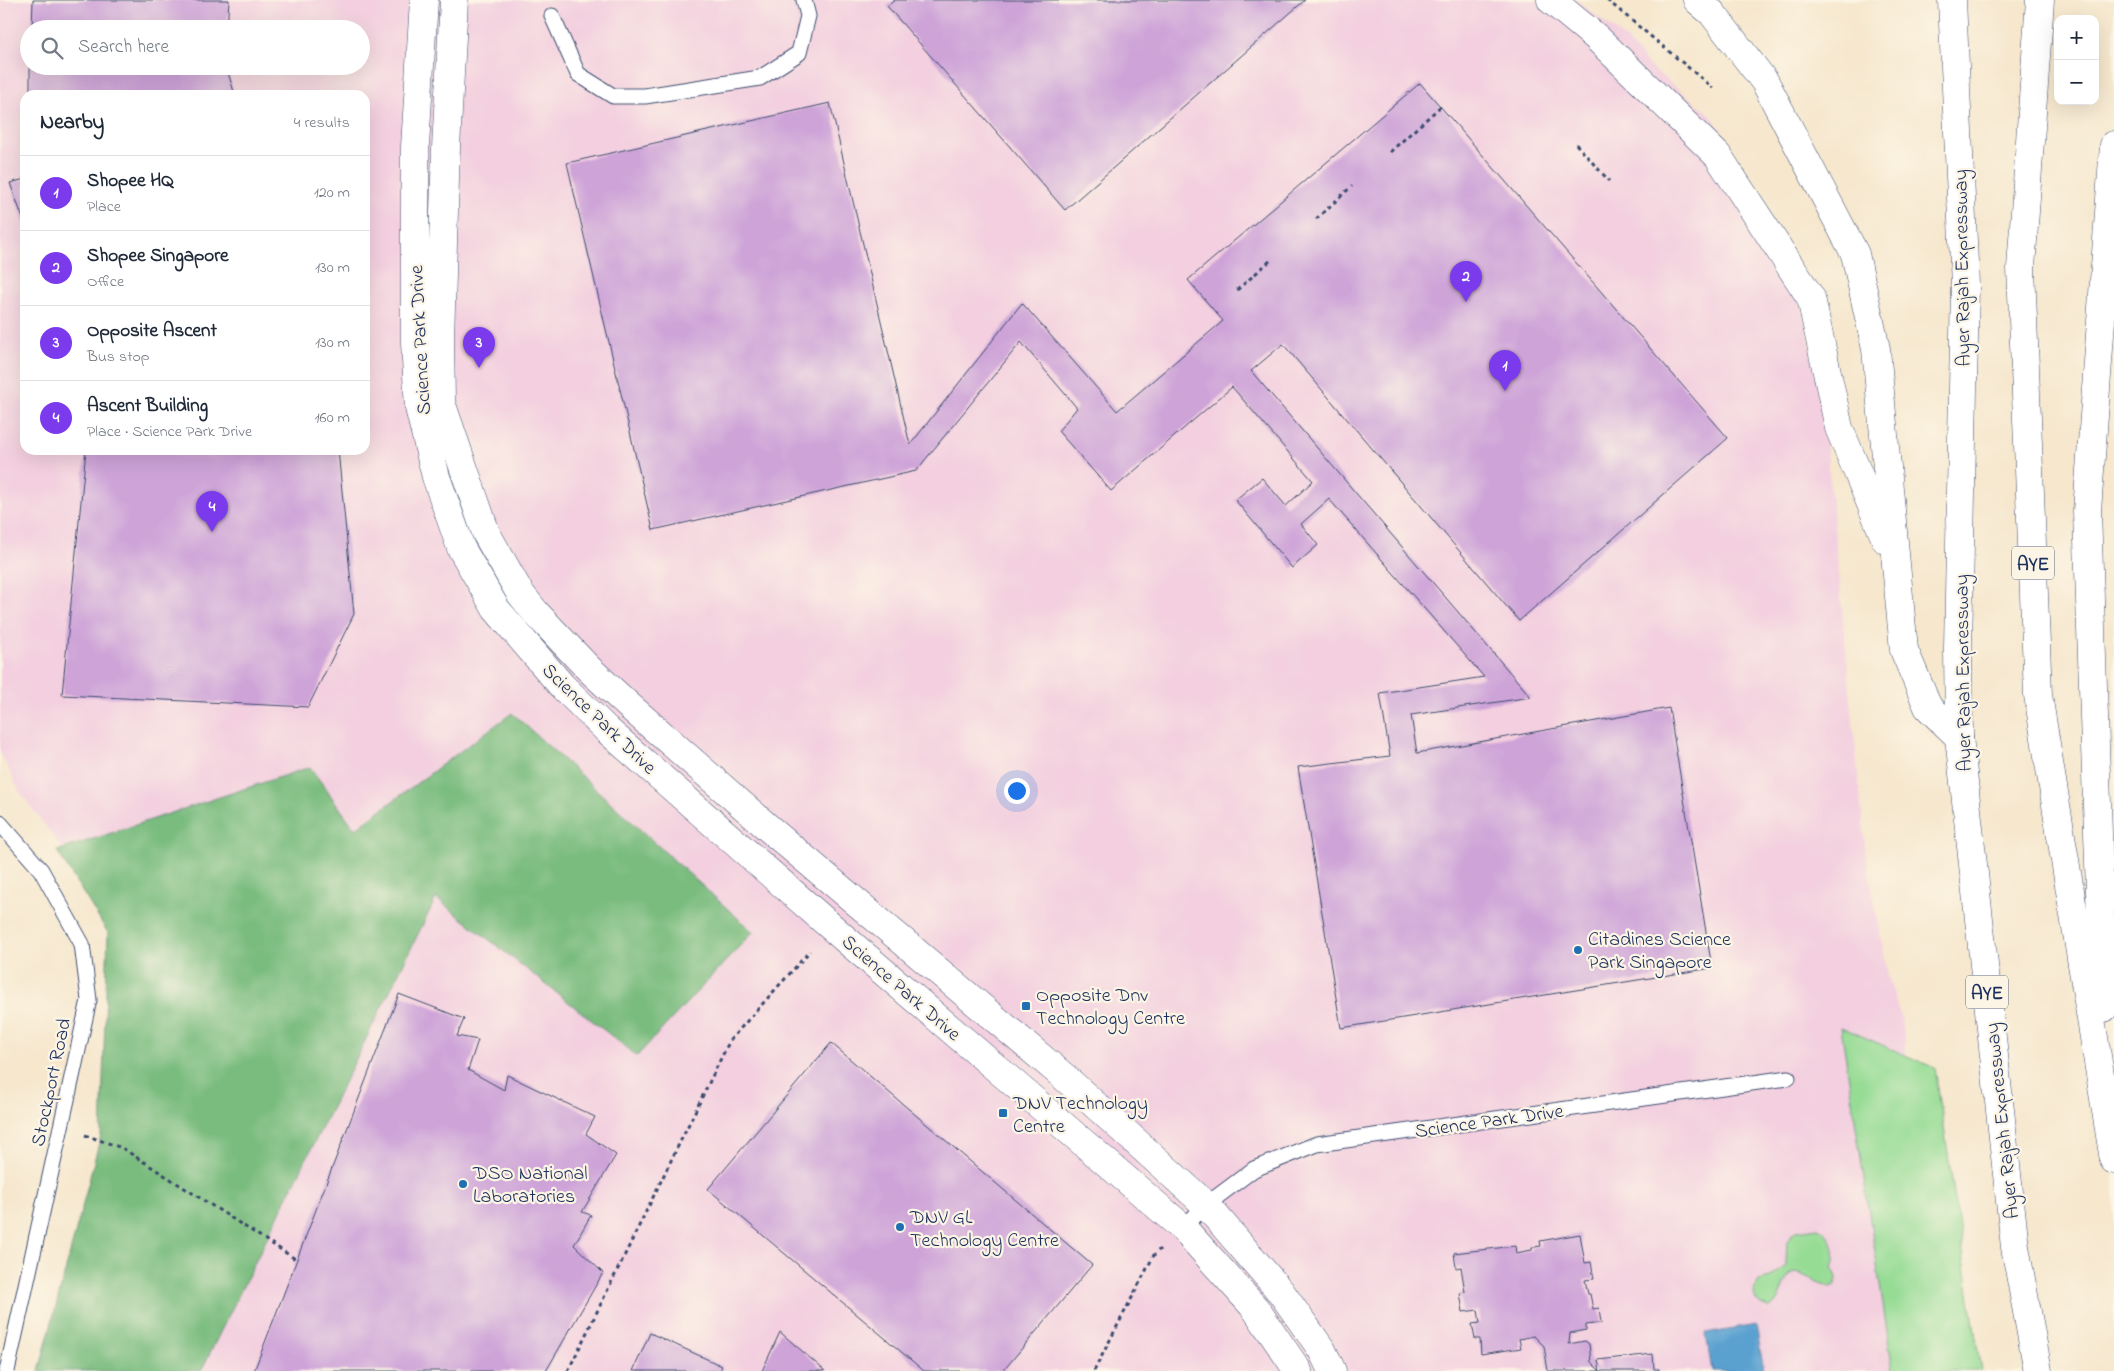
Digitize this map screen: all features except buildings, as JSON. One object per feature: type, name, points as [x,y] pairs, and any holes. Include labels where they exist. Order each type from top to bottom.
[{"type":"main road","name":"Science Park Drive","points":[[424,0],[415,147],[415,342],[419,408],[436,477],[461,548],[496,609],[562,686],[607,730],[844,938],[1183,1228],[1255,1308],[1298,1371]]},
{"type":"main road","name":"Science Park Drive","points":[[454,0],[446,148],[440,338],[441,402],[486,533],[520,592],[536,613],[588,668],[628,705],[774,832],[1062,1075],[1206,1205],[1281,1292],[1322,1350],[1332,1371]]},
{"type":"main road","points":[[1551,0],[1596,37],[1718,156],[1811,298],[1839,428],[1897,567]]},
{"type":"main road","points":[[1697,0],[1712,13],[1765,82],[1855,254],[1876,349],[1904,650],[1928,707],[1960,737]]},
{"type":"main road","name":"Ayer Rajah Expressway","points":[[1952,0],[1965,285],[1958,648],[1960,737],[2015,1247],[2038,1371]]},
{"type":"main road","name":"AYE","points":[[2040,0],[2021,268],[2038,696],[2114,1160]]},
{"type":"main road","points":[[2108,1122],[2086,511],[2114,144]]},
{"type":"main road","points":[[415,147],[446,148]]},
{"type":"main road","points":[[1255,1308],[1245,1288],[1253,1281],[1281,1292]]},
{"type":"lane","points":[[552,16],[578,74],[613,96],[645,96],[760,78],[800,53],[808,16],[804,0]]},
{"type":"lane","points":[[461,548],[486,533]]},
{"type":"lane","points":[[496,609],[520,592]]},
{"type":"lane","name":"Stockport Road","points":[[0,824],[41,870],[82,944],[88,1000],[6,1371]]},
{"type":"lane","name":"Science Park Drive","points":[[1183,1228],[1206,1205],[1254,1169],[1316,1144],[1788,1078]]},
{"type":"path","points":[[1607,0],[1713,88]]},
{"type":"path","points":[[1390,152],[1441,106]]},
{"type":"path","points":[[1576,144],[1609,181]]},
{"type":"path","points":[[1316,219],[1352,186]]},
{"type":"path","points":[[1237,290],[1271,260]]},
{"type":"path","points":[[568,1371],[730,1040],[812,948]]},
{"type":"path","points":[[60,1127],[122,1148],[297,1260]]},
{"type":"path","points":[[1094,1371],[1154,1255],[1183,1228]]},
{"type":"shaded area","points":[[0,0],[1576,0],[1627,40],[1649,66],[1709,113],[1722,132],[1796,274],[1823,412],[1866,856],[1888,975],[1901,1019],[1918,1136],[1859,1146],[1893,1371],[48,1371],[129,1055],[120,925],[19,791],[0,752]]},
{"type":"green space","points":[[512,713],[753,932],[637,1056],[436,898],[201,1371],[39,1371],[101,1135],[108,933],[57,851],[310,767],[355,829]]},
{"type":"green space","points":[[1841,1027],[1935,1068],[1981,1371],[1893,1371]]},
{"type":"green space","points":[[1818,1228],[1831,1239],[1833,1245],[1834,1261],[1832,1267],[1837,1277],[1836,1285],[1831,1288],[1798,1273],[1790,1274],[1774,1304],[1770,1308],[1761,1305],[1755,1299],[1754,1290],[1758,1281],[1771,1278],[1786,1266],[1787,1242],[1791,1235],[1796,1231]]},
{"type":"water","points":[[1756,1325],[1764,1371],[1712,1371],[1706,1334]]},
{"type":"place","name":"Shopee Singapore","points":[[1466,302]]},
{"type":"place","name":"Opposite Ascent","points":[[479,368]]},
{"type":"place","name":"Shopee HQ","points":[[1505,391]]},
{"type":"place","name":"Ascent Building","points":[[212,532]]},
{"type":"place","name":"Citadines Science Park Singapore","points":[[1578,950]]},
{"type":"place","name":"Opposite Dnv Technology Centre","points":[[1026,1006]]},
{"type":"place","name":"DNV Technology Centre","points":[[1003,1113]]},
{"type":"place","name":"DSO National Laboratories","points":[[463,1184]]},
{"type":"place","name":"DNV GL Technology Centre","points":[[900,1227]]}]
